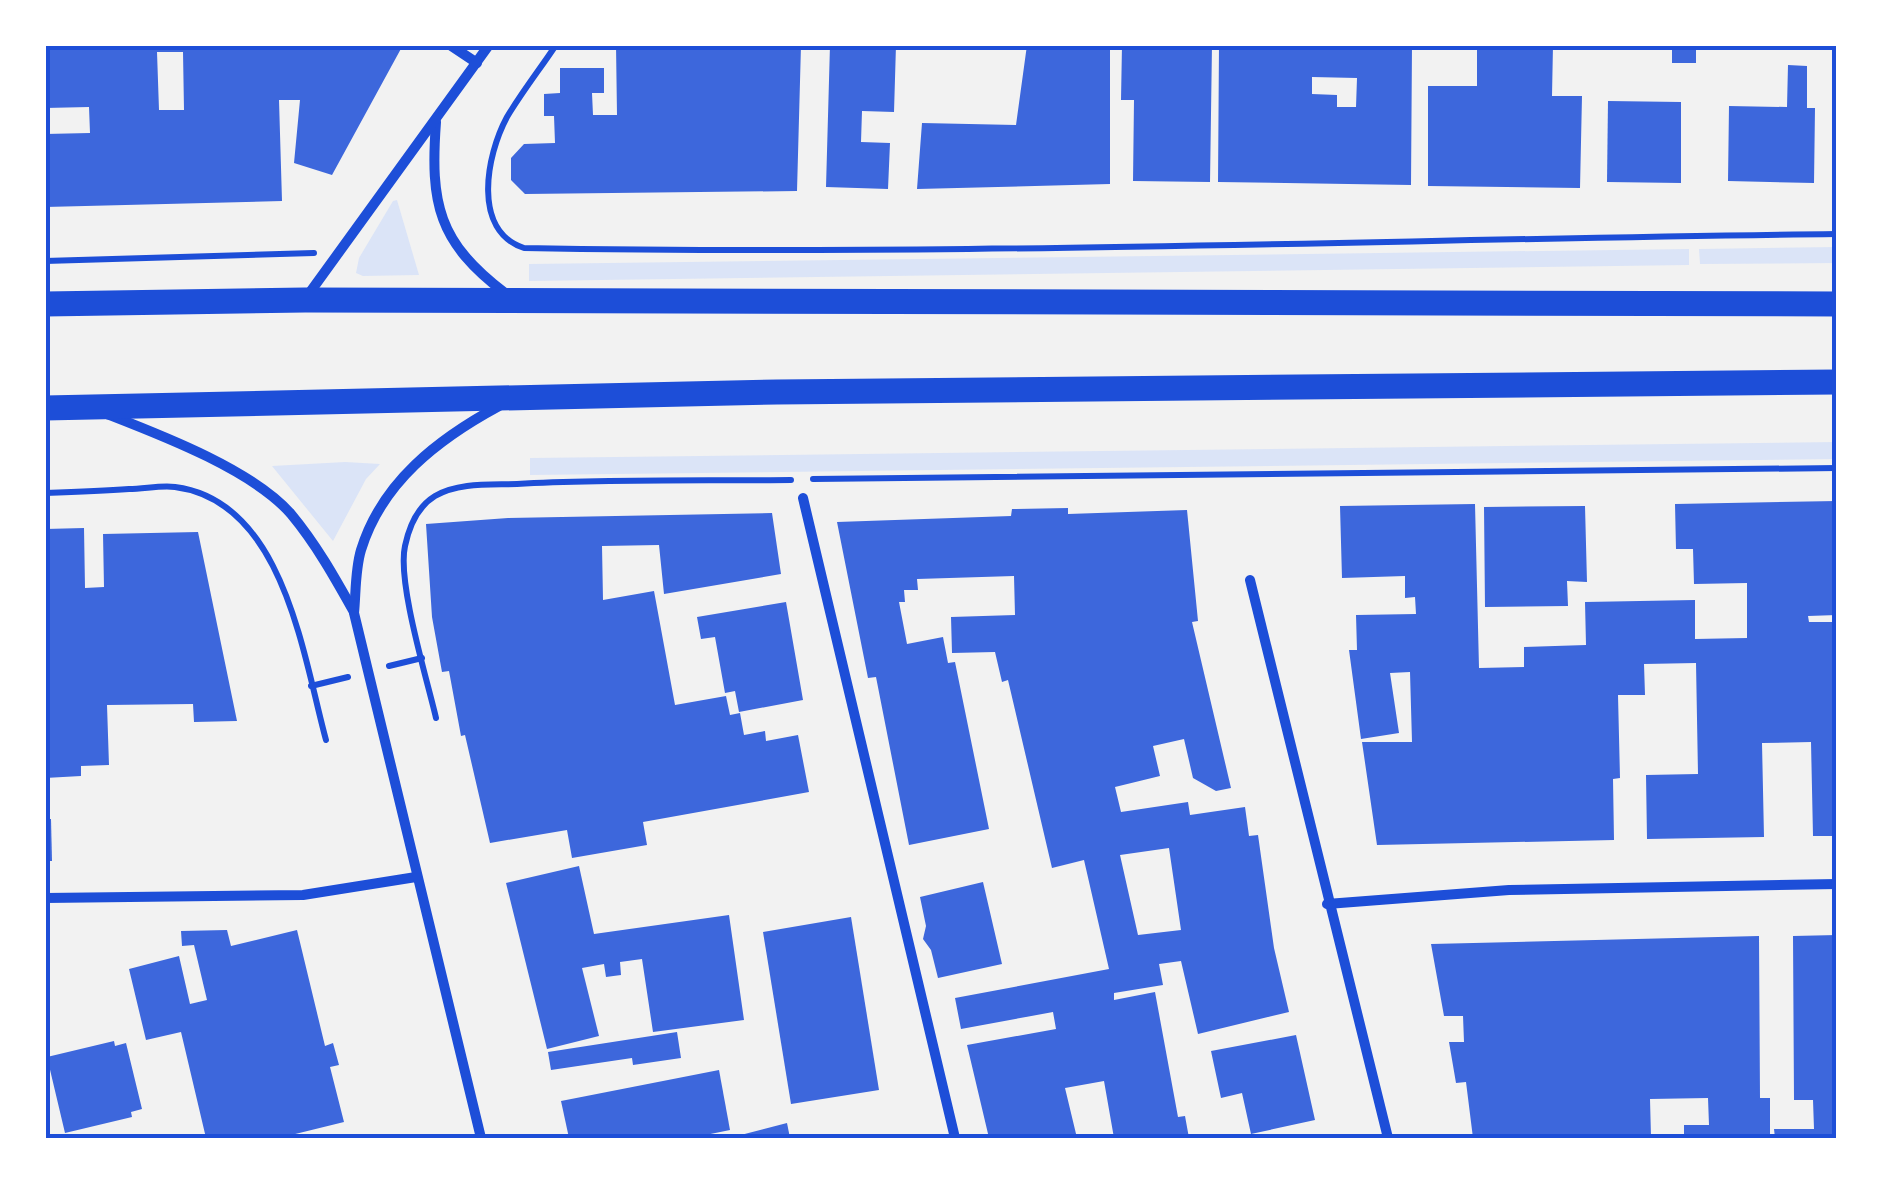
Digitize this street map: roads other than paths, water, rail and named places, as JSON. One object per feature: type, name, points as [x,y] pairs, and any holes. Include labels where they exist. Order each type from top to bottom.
[{"type":"main road","points":[[45,304],[514,300],[1837,304]]},
{"type":"main road","points":[[45,408],[1207,386],[1837,382]]},
{"type":"street","points":[[450,45],[477,64]]},
{"type":"street","points":[[305,300],[489,45]]},
{"type":"street","points":[[436,119],[432,174],[439,210],[456,246],[477,272],[514,300]]},
{"type":"street","points":[[354,613],[360,554],[376,510],[415,462],[466,424],[512,399]]},
{"type":"street","points":[[94,409],[179,442],[248,481],[288,511],[323,558],[354,613],[481,1138]]},
{"type":"street","points":[[803,498],[955,1138]]},
{"type":"street","points":[[1250,580],[1327,904],[1388,1138]]},
{"type":"street","points":[[45,898],[303,895],[416,877]]},
{"type":"street","points":[[1327,904],[1509,890],[1837,884]]}]
